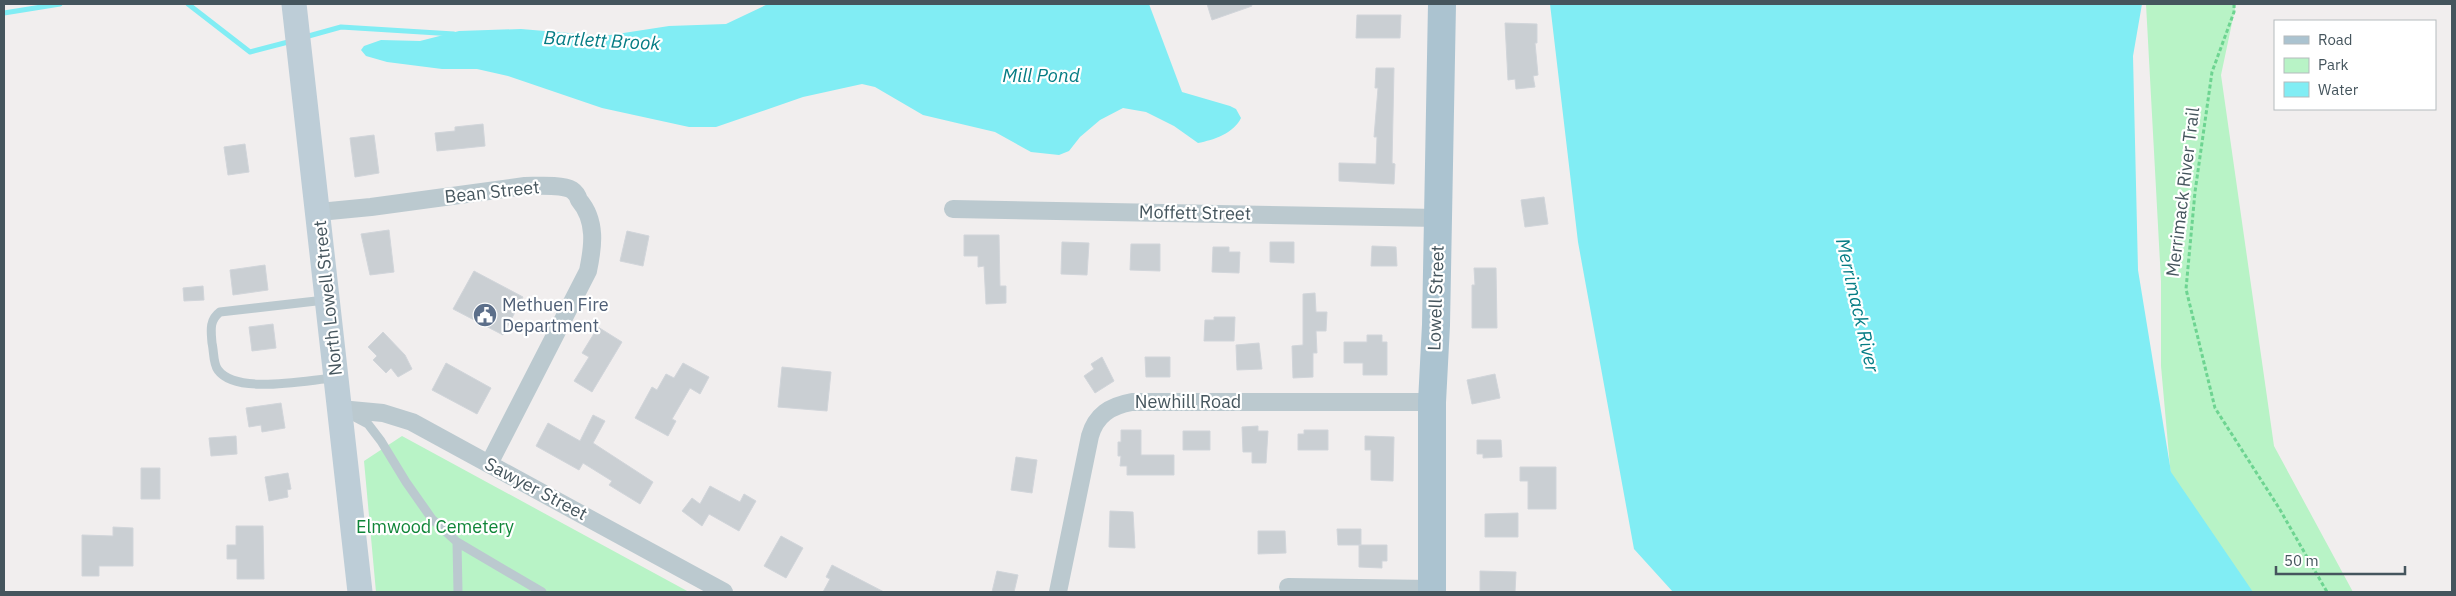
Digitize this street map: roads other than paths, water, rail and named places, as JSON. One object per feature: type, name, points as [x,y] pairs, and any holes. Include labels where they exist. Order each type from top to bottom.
[{"type":"main road","name":"Lowell Street","points":[[1432,591],[1432,402],[1442,4]]},
{"type":"main road","name":"North Lowell Street","points":[[295,11],[319,212],[360,592]]},
{"type":"street","name":"Bean Street","points":[[319,212],[525,186],[548,186],[572,190],[584,206],[592,226],[592,248],[588,271],[489,464]]},
{"type":"street","name":"Moffett Street","points":[[952,209],[1438,218]]},
{"type":"street","name":"Newhill Road","points":[[1058,592],[1090,436],[1102,415],[1115,406],[1132,402],[1432,402]]},
{"type":"street","name":"Sawyer Street","points":[[340,409],[383,413],[412,422],[724,592]]},
{"type":"street","points":[[1288,587],[1432,591]]},
{"type":"lane","points":[[328,300],[220,312],[215,316],[210,327],[216,368],[224,376],[239,383],[264,384],[336,378]]},
{"type":"lane","points":[[340,409],[368,424],[432,519],[457,542],[544,592]]},
{"type":"lane","points":[[457,542],[458,592]]},
{"type":"water","name":"Mill Pond","points":[[768,4],[1149,4],[1182,92],[1230,106],[1236,109],[1241,118],[1229,132],[1217,138],[1198,143],[1174,126],[1146,112],[1123,108],[1100,120],[1080,137],[1069,151],[1059,155],[1031,152],[995,132],[923,115],[875,87],[862,84],[803,97],[716,127],[689,127],[602,108],[508,76],[477,69],[442,69],[387,62],[366,56],[361,50],[364,46],[381,40],[420,41],[459,31],[521,29],[604,36],[669,26],[726,24]]},
{"type":"water","name":"Merrimack River","points":[[1550,4],[2142,4],[2133,56],[2138,270],[2171,472],[2253,592],[1673,592],[1634,549],[1578,242]]},
{"type":"waterway","name":"Bartlett Brook","points":[[4,13],[60,4]]},
{"type":"waterway","name":"Bartlett Brook","points":[[188,4],[250,52],[292,41]]},
{"type":"waterway","name":"Bartlett Brook","points":[[305,37],[341,27],[454,34]]},
{"type":"place","name":"Methuen Fire Department","points":[[485,315]]},
{"type":"park label","name":"Elmwood Cemetery","points":[[435,527]]}]
